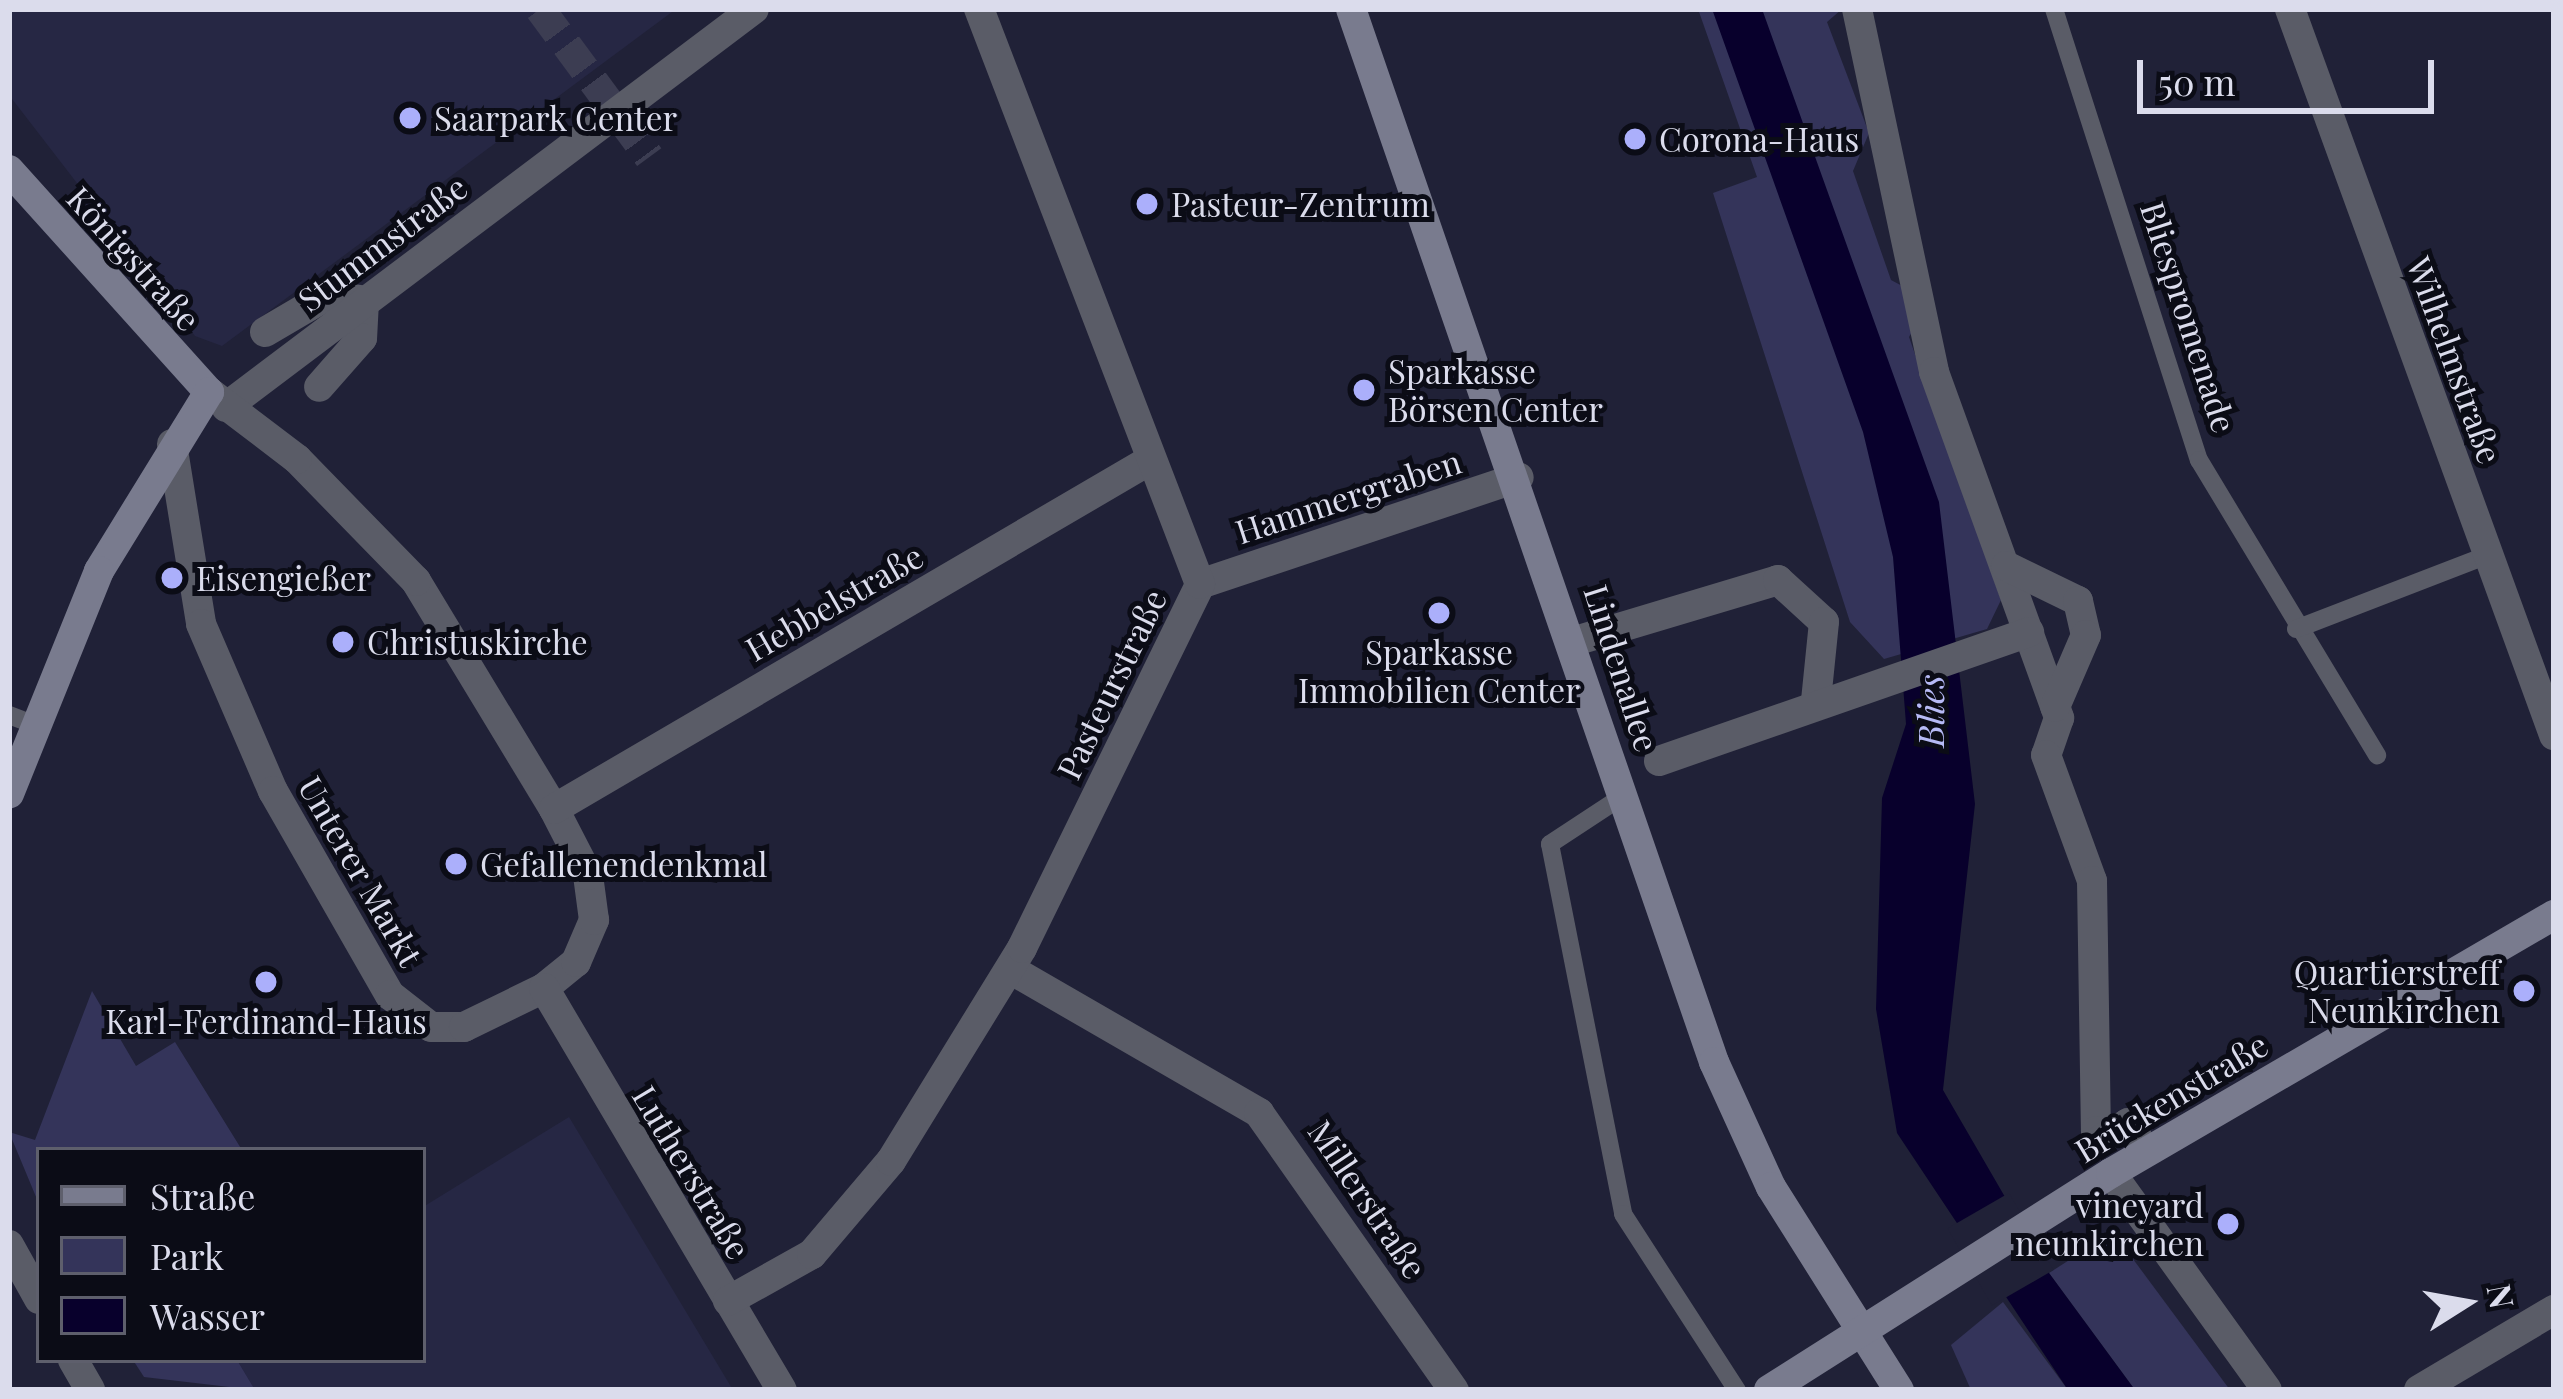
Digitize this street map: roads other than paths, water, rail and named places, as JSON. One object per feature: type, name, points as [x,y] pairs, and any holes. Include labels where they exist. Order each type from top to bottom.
[{"type":"street","name":"Stummstraße","points":[[217,399],[364,301],[754,9]]},
{"type":"street","name":"Pasteurstraße","points":[[728,1301],[851,1219],[1010,969],[1200,584],[979,9]]},
{"type":"street","name":"Lindenallee","points":[[1351,9],[1519,477],[1714,1062],[1771,1187],[1899,1390]]},
{"type":"street","points":[[1858,9],[1934,372],[2029,632],[2048,702],[2046,755],[2092,881],[2096,1131],[2100,1140],[2128,1123],[2146,1152]]},
{"type":"street","name":"Wilhelmstraße","points":[[2290,9],[2554,735]]},
{"type":"street","name":"Königstraße","points":[[9,170],[217,399]]},
{"type":"street","points":[[265,332],[328,295],[364,301],[362,338],[319,387]]},
{"type":"street","points":[[9,794],[23,721],[99,572],[172,444],[217,399]]},
{"type":"street","name":"Unterer Markt","points":[[172,444],[208,643],[273,791],[390,995],[431,1027],[464,1027],[544,988],[576,962],[594,920],[588,875],[554,809],[416,581],[298,459],[217,399]]},
{"type":"street","name":"Hebbelstraße","points":[[554,809],[1150,460]]},
{"type":"street","name":"Hammergraben","points":[[1200,584],[1519,477]]},
{"type":"street","points":[[2006,566],[2051,596],[2078,601],[2086,635],[2048,702]]},
{"type":"street","points":[[1575,641],[1778,580],[1824,622],[1816,701]]},
{"type":"street","points":[[1659,761],[1701,756],[1754,736],[1816,701],[2029,632]]},
{"type":"street","name":"Brückenstraße","points":[[1769,1390],[2111,1173],[2554,915]]},
{"type":"street","name":"Millerstraße","points":[[1010,969],[1259,1113],[1454,1390]]},
{"type":"street","name":"Lutherstraße","points":[[544,988],[782,1390]]},
{"type":"street","points":[[2111,1173],[2267,1390]]},
{"type":"street","points":[[9,1246],[36,1294]]},
{"type":"street","points":[[2419,1390],[2554,1310]]},
{"type":"street","points":[[75,1363],[90,1390]]},
{"type":"lane","name":"Bliespromenade","points":[[2054,9],[2173,394],[2296,629],[2377,755]]},
{"type":"lane","points":[[2296,629],[2488,555]]},
{"type":"lane","points":[[1626,794],[1550,844],[1623,1214],[1737,1390]]},
{"type":"water","name":"Blies","points":[[1712,9],[1762,9],[1939,502],[1975,804],[1943,1090],[2049,1273],[2135,1390],[2068,1390],[1897,1133],[1876,1009],[1882,798],[1906,724],[1893,557],[1863,432]]},
{"type":"tunnel","points":[[540,9],[649,157]]},
{"type":"place","name":"Saarpark Center","points":[[410,118]]},
{"type":"place","name":"Corona-Haus","points":[[1635,139]]},
{"type":"place","name":"Pasteur-Zentrum","points":[[1147,204]]},
{"type":"place","name":"Sparkasse Börsen Center","points":[[1364,390]]},
{"type":"place","name":"Eisengießer","points":[[172,578]]},
{"type":"place","name":"Sparkasse Immobilien Center","points":[[1439,613]]},
{"type":"place","name":"Christuskirche","points":[[343,642]]},
{"type":"place","name":"Gefallenendenkmal","points":[[456,864]]},
{"type":"place","name":"Karl-Ferdinand-Haus","points":[[266,982]]},
{"type":"place","name":"Quartierstreff Neunkirchen","points":[[2524,991]]},
{"type":"place","name":"vineyard neunkirchen","points":[[2228,1224]]}]
